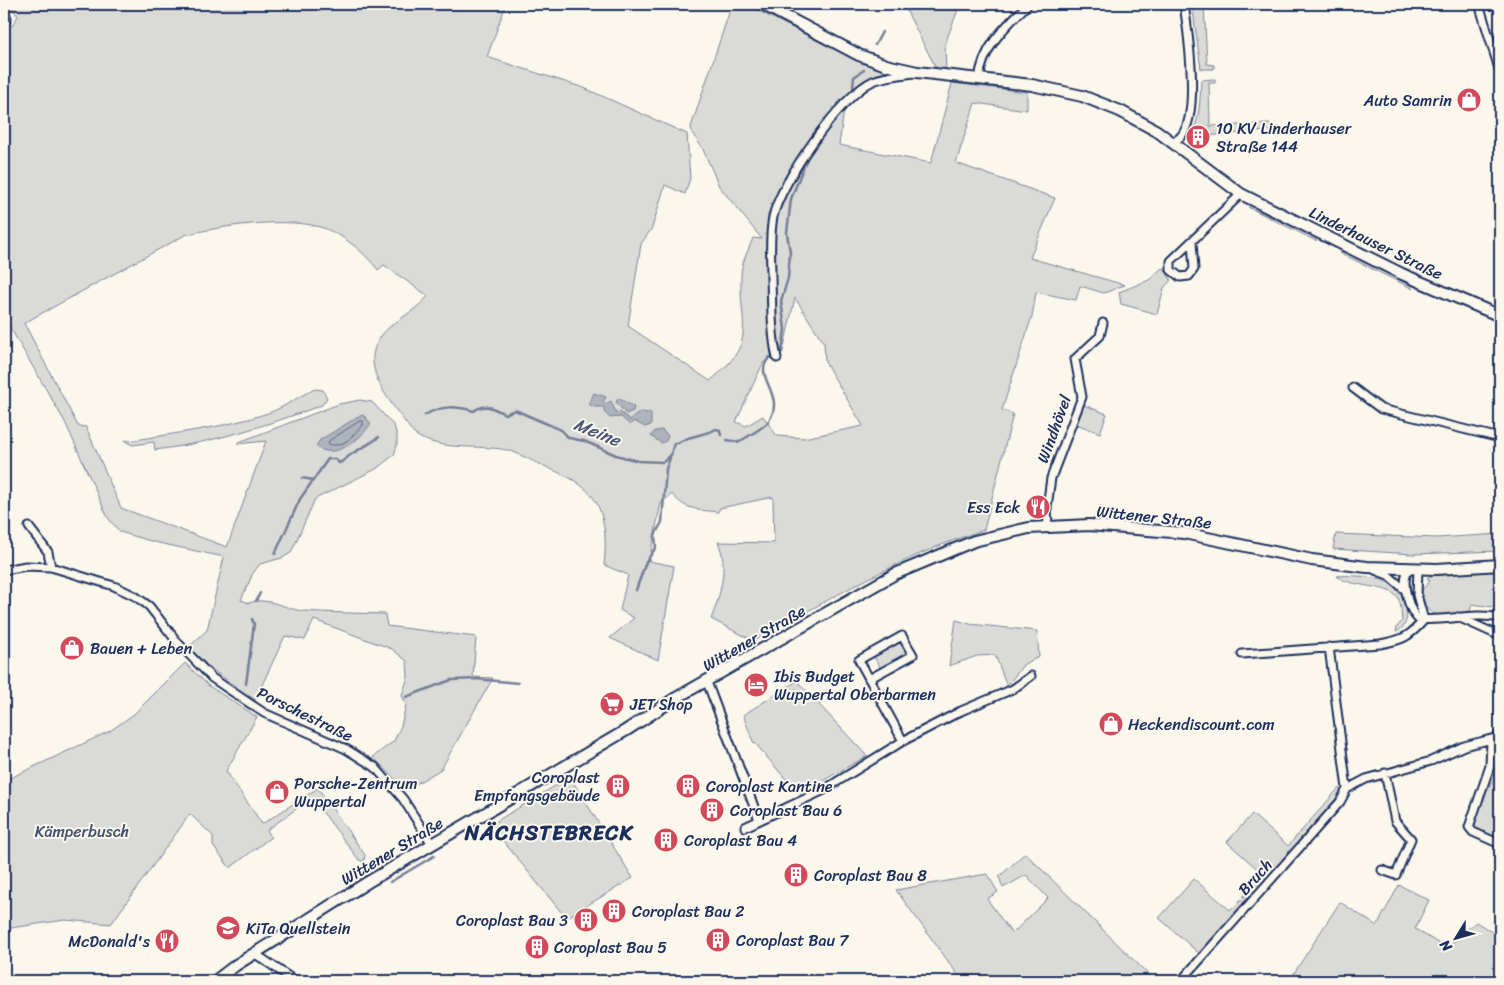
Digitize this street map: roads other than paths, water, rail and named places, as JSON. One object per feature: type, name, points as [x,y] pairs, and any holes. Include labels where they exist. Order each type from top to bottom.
[{"type":"main road","name":"Linderhauser Straße","points":[[762,4],[859,55],[886,65],[916,72],[1032,85],[1082,96],[1138,120],[1174,142],[1241,194],[1402,274],[1500,316]]},
{"type":"main road","name":"Wittener Straße","points":[[216,981],[254,953],[432,844],[625,731],[676,698],[895,574],[933,556],[997,534],[1048,526],[1089,524],[1170,531],[1312,560],[1367,567],[1415,568]]},
{"type":"main road","points":[[1415,568],[1500,565]]},
{"type":"street","points":[[978,79],[980,66],[995,37],[1028,4]]},
{"type":"street","points":[[1174,142],[1182,135],[1187,126],[1192,85],[1191,52],[1184,4]]},
{"type":"street","points":[[1479,4],[1500,72]]},
{"type":"street","name":"Linderhauser Straße","points":[[777,358],[772,325],[771,236],[780,198],[818,134],[845,104],[872,81],[916,72]]},
{"type":"street","points":[[1192,242],[1194,269],[1189,276],[1180,277],[1171,270],[1171,261],[1241,194]]},
{"type":"street","name":"Windhövel","points":[[1048,526],[1047,507],[1051,478],[1082,397],[1075,359],[1100,336],[1103,323]]},
{"type":"street","points":[[1353,388],[1382,409],[1500,438]]},
{"type":"street","points":[[29,528],[48,552],[51,567]]},
{"type":"street","name":"Porschestraße","points":[[4,570],[26,566],[51,567],[114,586],[135,596],[149,606],[178,643],[212,678],[264,713],[346,749],[375,767],[404,799],[432,844]]},
{"type":"street","name":"Wittener Straße","points":[[1367,567],[1388,574],[1407,592]]},
{"type":"street","points":[[1415,568],[1417,596],[1424,620]]},
{"type":"street","name":"Wittener Straße","points":[[1415,568],[1408,572],[1405,577],[1407,592],[1415,616],[1424,620]]},
{"type":"street","points":[[1424,620],[1431,621],[1478,614],[1500,618]]},
{"type":"street","points":[[1457,617],[1500,636]]},
{"type":"street","points":[[1242,654],[1380,644],[1400,640],[1410,635],[1424,620]]},
{"type":"street","points":[[869,679],[912,655],[902,636],[859,660],[869,679],[903,741]]},
{"type":"street","points":[[1329,647],[1347,789],[1385,773],[1431,761],[1464,746],[1491,741],[1500,737]]},
{"type":"street","points":[[746,827],[822,791],[903,741],[961,711],[1013,689],[1031,676]]},
{"type":"street","points":[[707,682],[759,820]]},
{"type":"street","points":[[1491,741],[1490,766],[1469,827],[1473,832],[1500,844]]},
{"type":"street","points":[[1382,870],[1396,874],[1411,839],[1395,821],[1385,773]]},
{"type":"street","name":"Bruch","points":[[1181,981],[1340,802],[1347,789]]},
{"type":"street","points":[[254,953],[295,981]]},
{"type":"water","points":[[594,393],[606,397],[603,402],[605,404],[611,401],[616,413],[620,412],[630,420],[640,412],[651,413],[651,425],[645,427],[634,421],[630,425],[621,417],[610,418],[604,412],[604,407],[594,407],[589,404]]},
{"type":"water","points":[[618,398],[634,407],[633,411],[626,414],[616,402]]},
{"type":"water","points":[[363,415],[371,423],[355,441],[339,450],[323,450],[316,446],[320,440]]},
{"type":"water","points":[[662,430],[668,436],[666,441],[661,443],[651,436],[655,431]]},
{"type":"waterway","name":"Meine","points":[[875,45],[882,32]]},
{"type":"waterway","name":"Meine","points":[[853,88],[854,77],[864,70]]},
{"type":"waterway","name":"Meine","points":[[779,353],[782,352],[785,329],[781,301],[788,278],[790,252],[787,233],[791,199],[808,155]]},
{"type":"waterway","name":"Meine","points":[[727,440],[739,442],[768,422],[773,412],[774,403],[764,371],[765,364],[770,357]]},
{"type":"waterway","name":"Meine","points":[[425,415],[437,409],[449,407],[474,411],[478,408],[486,407],[505,414],[515,410],[561,430],[569,438],[584,441],[616,455],[638,461],[663,462],[671,455],[674,443],[716,429],[720,430],[721,435]]},
{"type":"waterway","name":"Meine","points":[[275,554],[300,499],[328,459],[335,459],[339,463],[379,437]]},
{"type":"waterway","points":[[636,590],[646,562],[656,547],[655,535],[662,522],[666,469],[670,458]]},
{"type":"waterway","points":[[302,478],[313,480]]},
{"type":"waterway","name":"Meine","points":[[256,601],[260,593]]},
{"type":"waterway","name":"Meine","points":[[246,684],[254,624],[252,619]]},
{"type":"waterway","points":[[406,697],[451,680],[476,679],[518,683]]},
{"type":"waterway","points":[[390,882],[434,856]]},
{"type":"place","name":"Auto Samrin","points":[[1469,100]]},
{"type":"place","name":"10 KV Linderhauser Straße 144","points":[[1198,137]]},
{"type":"place","name":"Ess Eck","points":[[1038,507]]},
{"type":"place","name":"Bauen + Leben","points":[[72,648]]},
{"type":"place","name":"Ibis Budget Wuppertal Oberbarmen","points":[[756,685]]},
{"type":"place","name":"JET Shop","points":[[612,704]]},
{"type":"place","name":"Heckendiscount.com","points":[[1111,724]]},
{"type":"place","name":"Coroplast Empfangsgebäude","points":[[618,786]]},
{"type":"place","name":"Coroplast Kantine","points":[[688,786]]},
{"type":"place","name":"Porsche-Zentrum Wuppertal","points":[[277,792]]},
{"type":"place","name":"Coroplast Bau 6","points":[[712,810]]},
{"type":"place","name":"Coroplast Bau 4","points":[[666,840]]},
{"type":"place","name":"Coroplast Bau 8","points":[[796,875]]},
{"type":"place","name":"Coroplast Bau 2","points":[[614,911]]},
{"type":"place","name":"Coroplast Bau 3","points":[[586,920]]},
{"type":"place","name":"KiTa Quellstein","points":[[228,928]]},
{"type":"place","name":"Coroplast Bau 7","points":[[718,940]]},
{"type":"place","name":"McDonald's","points":[[167,941]]},
{"type":"place","name":"Coroplast Bau 5","points":[[537,947]]},
{"type":"district","name":"NÄCHSTEBRECK","points":[[549,833]]},
{"type":"park label","name":"Kämperbusch","points":[[82,831]]}]
